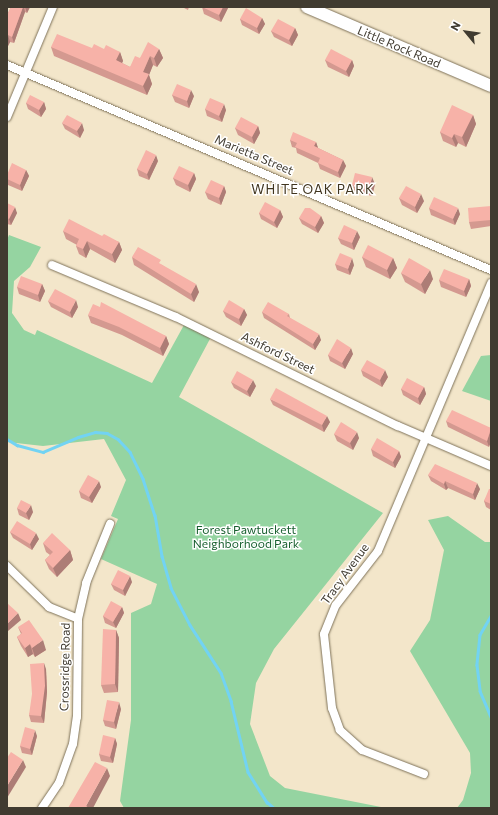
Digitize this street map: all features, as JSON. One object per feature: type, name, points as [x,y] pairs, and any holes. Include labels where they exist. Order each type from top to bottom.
[{"type":"main road","name":"Little Rock Road","points":[[307,7],[491,86]]},
{"type":"street","points":[[7,117],[53,7]]},
{"type":"street","name":"Marietta Street","points":[[7,65],[491,270]]},
{"type":"street","name":"Ashford Street","points":[[52,265],[176,317],[426,438],[491,466]]},
{"type":"street","name":"Tracy Avenue","points":[[424,774],[362,750],[346,738],[340,730],[332,708],[324,640],[331,612],[378,551],[491,283]]},
{"type":"street","name":"Crossridge Road","points":[[42,808],[65,769],[75,733],[78,619],[86,583],[110,524]]},
{"type":"street","points":[[7,566],[49,607],[78,619]]},
{"type":"green space","name":"Forest Pawtuckett Neighborhood Park","points":[[9,235],[41,247],[30,267],[14,281],[12,313],[24,330],[35,335],[37,330],[152,383],[184,325],[211,337],[179,397],[383,513],[274,649],[256,683],[250,724],[270,776],[285,788],[386,808],[124,808],[120,801],[131,720],[131,613],[151,604],[157,584],[101,559],[118,519],[111,516],[126,480],[104,439],[43,446],[7,442],[7,240]]},
{"type":"green space","points":[[491,355],[491,401],[462,391],[481,356]]},
{"type":"green space","points":[[448,516],[485,542],[491,542],[491,808],[457,808],[463,800],[471,773],[470,753],[410,651],[430,620],[444,550],[428,520]]},
{"type":"building","points":[[11,7],[23,7],[12,37],[8,35],[7,37],[7,15]]},
{"type":"building","points":[[202,7],[223,7],[219,15]]},
{"type":"building","points":[[246,8],[262,18],[257,28],[240,19]]},
{"type":"building","points":[[278,19],[295,28],[289,40],[271,31]]},
{"type":"building","points":[[57,34],[92,48],[94,44],[104,49],[106,45],[120,52],[116,60],[130,67],[135,56],[140,58],[148,42],[159,49],[154,58],[150,56],[143,72],[149,74],[143,86],[51,47]]},
{"type":"building","points":[[331,49],[352,60],[346,71],[325,60]]},
{"type":"building","points":[[177,84],[191,90],[187,101],[172,95]]},
{"type":"building","points":[[30,95],[44,102],[39,110],[26,103]]},
{"type":"building","points":[[210,98],[224,104],[219,116],[205,109]]},
{"type":"building","points":[[452,105],[473,115],[462,137],[454,134],[452,138],[440,132]]},
{"type":"building","points":[[67,115],[82,123],[77,131],[62,123]]},
{"type":"building","points":[[241,117],[258,126],[252,137],[235,128]]},
{"type":"building","points":[[293,132],[316,142],[314,146],[343,160],[338,172],[318,163],[320,158],[295,147],[297,143],[290,140]]},
{"type":"building","points":[[146,150],[156,155],[147,174],[137,169]]},
{"type":"building","points":[[12,163],[26,170],[20,185],[7,179]]},
{"type":"building","points":[[179,166],[194,173],[188,185],[173,178]]},
{"type":"building","points":[[355,173],[372,177],[369,190],[352,185]]},
{"type":"building","points":[[211,180],[224,186],[219,198],[205,192]]},
{"type":"building","points":[[406,186],[421,194],[415,207],[399,198]]},
{"type":"building","points":[[434,197],[458,208],[453,219],[429,208]]},
{"type":"building","points":[[265,202],[280,210],[274,222],[259,213]]},
{"type":"building","points":[[7,203],[15,207],[9,219],[7,218]]},
{"type":"building","points":[[491,206],[491,220],[469,222],[468,208]]},
{"type":"building","points":[[305,208],[310,208],[321,216],[315,227],[299,218]]},
{"type":"building","points":[[69,219],[102,236],[104,234],[119,242],[112,254],[87,241],[83,249],[76,246],[79,239],[63,231]]},
{"type":"building","points":[[344,225],[357,231],[352,243],[338,238]]},
{"type":"building","points":[[368,245],[393,258],[387,270],[362,257]]},
{"type":"building","points":[[138,247],[161,260],[159,263],[196,284],[191,294],[132,257]]},
{"type":"building","points":[[340,253],[352,258],[348,269],[335,264]]},
{"type":"building","points":[[409,258],[430,270],[421,284],[401,273]]},
{"type":"building","points":[[444,269],[469,279],[464,291],[439,280]]},
{"type":"building","points":[[21,276],[42,284],[38,295],[17,287]]},
{"type":"building","points":[[55,289],[76,300],[70,312],[48,301]]},
{"type":"building","points":[[229,300],[244,309],[239,319],[223,311]]},
{"type":"building","points":[[101,302],[166,336],[160,348],[119,327],[88,315],[93,304],[100,307]]},
{"type":"building","points":[[268,302],[289,314],[287,316],[319,334],[313,344],[262,312]]},
{"type":"building","points":[[337,339],[351,348],[342,363],[328,355]]},
{"type":"building","points":[[367,360],[385,370],[380,380],[361,370]]},
{"type":"building","points":[[237,371],[253,380],[247,391],[231,382]]},
{"type":"building","points":[[407,378],[424,387],[418,398],[401,389]]},
{"type":"building","points":[[276,388],[327,416],[322,425],[270,399]]},
{"type":"building","points":[[452,410],[491,428],[487,441],[446,421]]},
{"type":"building","points":[[341,422],[357,432],[350,443],[334,434]]},
{"type":"building","points":[[377,438],[399,451],[393,462],[371,449]]},
{"type":"building","points":[[435,464],[477,483],[473,494],[445,481],[444,484],[428,475]]},
{"type":"building","points":[[88,475],[99,481],[89,497],[79,491]]},
{"type":"building","points":[[489,489],[491,489],[491,504],[484,501]]},
{"type":"building","points":[[21,500],[31,505],[26,513],[17,508]]},
{"type":"building","points":[[17,521],[36,533],[30,544],[10,532]]},
{"type":"building","points":[[52,533],[70,550],[53,568],[45,560],[53,552],[43,543]]},
{"type":"building","points":[[118,570],[130,576],[123,590],[111,584]]},
{"type":"building","points":[[111,601],[122,607],[113,622],[103,616]]},
{"type":"building","points":[[7,603],[18,613],[7,624]]},
{"type":"building","points":[[29,620],[43,640],[32,648],[30,644],[25,648],[17,637],[22,633],[18,627]]},
{"type":"building","points":[[103,629],[116,630],[115,684],[101,685]]},
{"type":"building","points":[[44,663],[45,686],[41,716],[29,715],[32,694],[30,664]]},
{"type":"building","points":[[107,700],[119,702],[114,722],[103,720]]},
{"type":"building","points":[[25,727],[35,730],[30,749],[20,746]]},
{"type":"building","points":[[103,735],[115,738],[110,757],[99,754]]},
{"type":"building","points":[[11,752],[23,760],[7,786],[7,758]]},
{"type":"building","points":[[95,762],[107,768],[86,806],[89,808],[68,808]]},
{"type":"waterway","points":[[7,439],[17,445],[43,452],[78,437],[95,432],[107,433],[118,439],[130,452],[143,479],[155,515],[162,556],[171,588],[190,625],[221,673],[231,701],[248,772],[267,802],[274,808]]},
{"type":"waterway","points":[[491,616],[480,635],[477,665],[480,691],[491,717]]},
{"type":"district","name":"WHITE OAK PARK","points":[[313,189]]}]
